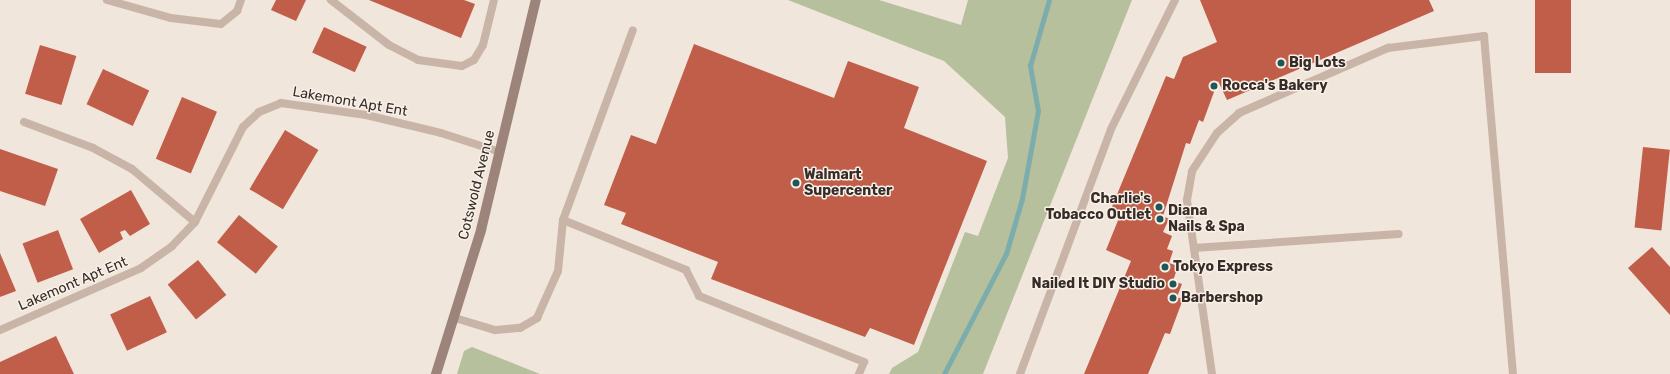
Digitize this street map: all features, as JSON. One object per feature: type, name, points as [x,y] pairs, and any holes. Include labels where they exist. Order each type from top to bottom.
[{"type":"street","name":"Cotswold Avenue","points":[[436,374],[455,318],[500,152],[536,0]]},
{"type":"lane","points":[[107,0],[171,18],[221,24],[237,11],[241,0]]},
{"type":"lane","points":[[331,0],[395,48],[418,60],[462,66],[474,60],[483,45],[494,0]]},
{"type":"lane","points":[[1020,374],[1111,129],[1175,0]]},
{"type":"lane","points":[[455,318],[495,330],[520,328],[537,318],[558,271],[563,220],[633,30]]},
{"type":"lane","points":[[1212,374],[1187,200],[1192,171],[1216,133],[1239,112],[1388,48],[1484,36],[1513,374]]},
{"type":"lane","name":"Lakemont Apt Ent","points":[[0,330],[141,268],[172,246],[195,222],[243,127],[259,112],[281,103],[366,115],[441,133],[500,152]]},
{"type":"lane","points":[[24,122],[93,148],[132,169],[195,222]]},
{"type":"lane","points":[[563,220],[686,270],[699,296],[864,362],[859,374]]},
{"type":"lane","points":[[1194,248],[1399,234]]},
{"type":"green space","points":[[788,0],[879,0],[961,25],[968,0],[1132,0],[983,374],[889,374],[892,368],[918,352],[965,232],[978,236],[1008,158],[1005,117],[944,61]]},
{"type":"green space","points":[[472,347],[540,374],[457,374],[464,351]]},
{"type":"building","points":[[276,0],[306,0],[296,21],[271,10]]},
{"type":"building","points":[[369,0],[464,0],[475,4],[461,38]]},
{"type":"building","points":[[1200,0],[1429,0],[1434,11],[1227,100],[1218,81],[1203,122],[1199,120],[1190,144],[1186,143],[1163,216],[1169,219],[1163,232],[1172,236],[1167,249],[1173,251],[1169,263],[1178,266],[1173,281],[1182,284],[1177,297],[1183,299],[1170,334],[1165,333],[1148,374],[1084,374],[1131,261],[1106,250],[1121,213],[1111,209],[1166,76],[1174,79],[1183,57],[1217,42]]},
{"type":"building","points":[[1535,0],[1571,0],[1571,73],[1535,73]]},
{"type":"building","points":[[324,27],[367,47],[355,72],[312,52]]},
{"type":"building","name":"Walmart Supercenter","points":[[694,44],[834,98],[848,61],[919,87],[904,128],[987,161],[914,345],[870,328],[865,337],[711,279],[718,262],[621,224],[626,213],[604,205],[631,135],[656,144]]},
{"type":"building","points":[[40,45],[76,56],[61,105],[25,94]]},
{"type":"building","points":[[103,69],[149,91],[133,126],[87,104]]},
{"type":"building","points":[[182,97],[217,112],[191,174],[156,159]]},
{"type":"building","points":[[285,130],[318,150],[283,209],[249,189]]},
{"type":"building","points":[[1643,147],[1670,150],[1661,230],[1635,228]]},
{"type":"building","points":[[0,149],[58,169],[45,206],[0,191]]},
{"type":"building","points":[[131,190],[150,224],[130,236],[125,230],[120,232],[123,239],[99,253],[80,219]]},
{"type":"building","points":[[239,215],[278,246],[256,274],[217,242]]},
{"type":"building","points":[[58,230],[73,269],[38,283],[23,244]]},
{"type":"building","points":[[1652,247],[1670,267],[1670,315],[1628,268]]},
{"type":"building","points":[[0,253],[16,291],[0,297]]},
{"type":"building","points":[[198,260],[226,295],[196,320],[168,285]]},
{"type":"building","points":[[150,296],[167,332],[127,351],[110,315]]},
{"type":"building","points":[[56,336],[74,374],[0,374],[0,362]]},
{"type":"waterway","points":[[944,374],[1006,254],[1022,199],[1038,111],[1030,66],[1049,0]]},
{"type":"place","name":"Big Lots","points":[[1281,63]]},
{"type":"place","name":"Rocca's Bakery","points":[[1214,86]]},
{"type":"place","name":"Walmart Supercenter","points":[[796,183]]},
{"type":"place","name":"Charlie's Tobacco Outlet","points":[[1159,207]]},
{"type":"place","name":"Diana Nails & Spa","points":[[1160,219]]},
{"type":"place","name":"Tokyo Express","points":[[1165,267]]},
{"type":"place","name":"Nailed It DIY Studio","points":[[1173,284]]},
{"type":"place","name":"Barbershop","points":[[1173,298]]}]
